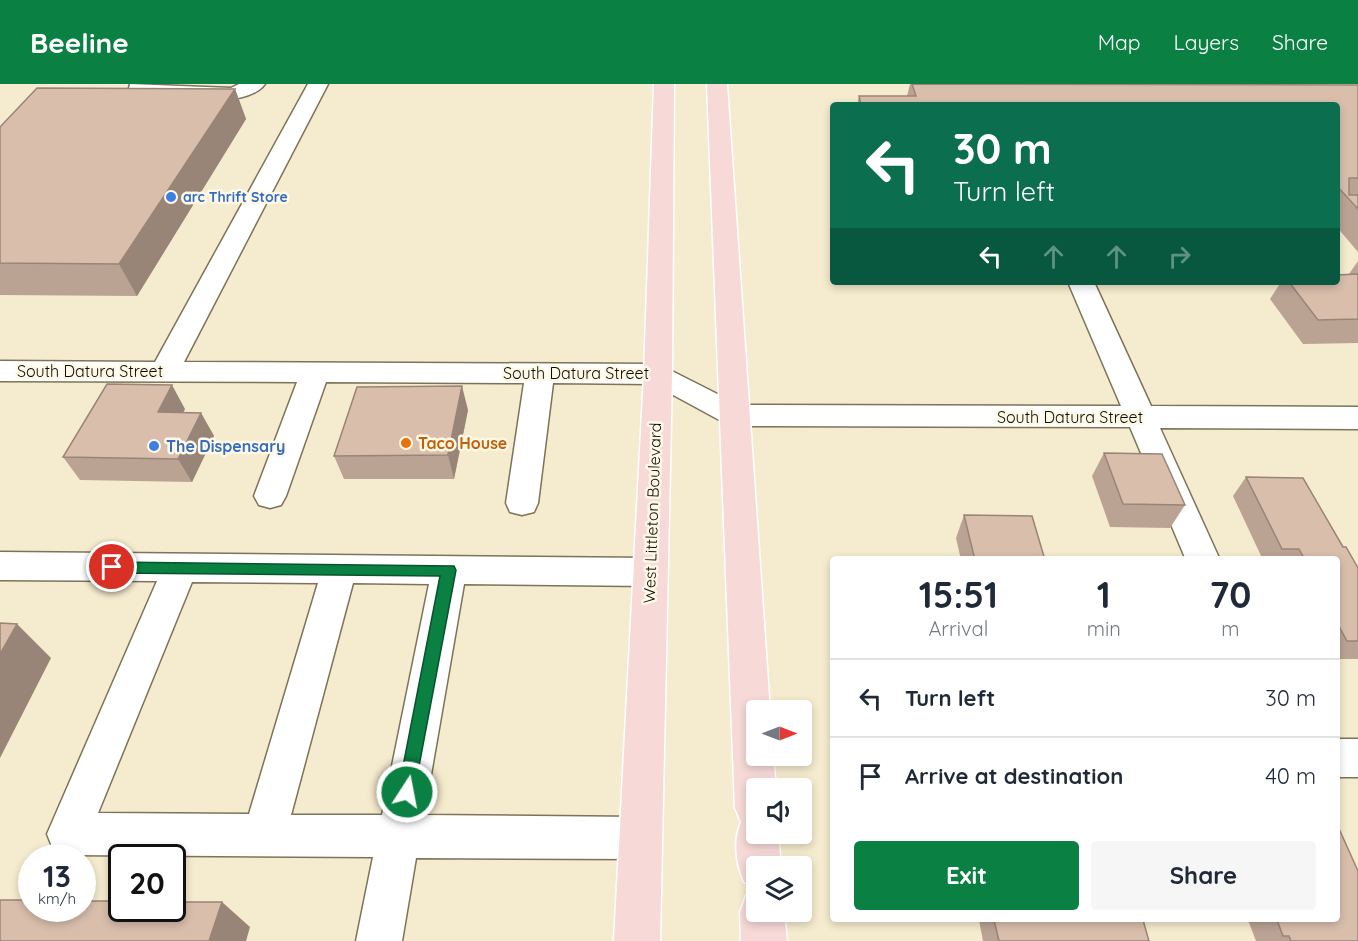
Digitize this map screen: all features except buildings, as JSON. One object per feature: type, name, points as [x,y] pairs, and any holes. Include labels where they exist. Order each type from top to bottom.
[{"type":"main road","name":"West Littleton Boulevard","points":[[637,941],[658,374],[664,84]]},
{"type":"main road","points":[[717,84],[754,778]]},
{"type":"main road","points":[[763,922],[764,941]]},
{"type":"street","points":[[140,84],[138,92],[178,95],[234,94],[255,84]]},
{"type":"street","points":[[164,372],[318,84]]},
{"type":"street","points":[[1082,285],[1201,556]]},
{"type":"street","name":"South Datura Street","points":[[0,371],[658,374],[734,415],[1358,418]]},
{"type":"street","points":[[270,496],[315,372]]},
{"type":"street","points":[[522,503],[540,373]]},
{"type":"street","points":[[0,566],[650,572]]},
{"type":"street","points":[[180,568],[68,834],[640,838]]},
{"type":"street","points":[[264,836],[339,569]]},
{"type":"street","points":[[379,941],[449,570]]},
{"type":"street","points":[[1340,758],[1358,758]]},
{"type":"place","name":"arc Thrift Store","points":[[171,197]]},
{"type":"place","name":"Taco House","points":[[406,443]]},
{"type":"place","name":"The Dispensary","points":[[154,446]]},
{"type":"route","points":[[112,567],[449,570],[407,792]]}]
